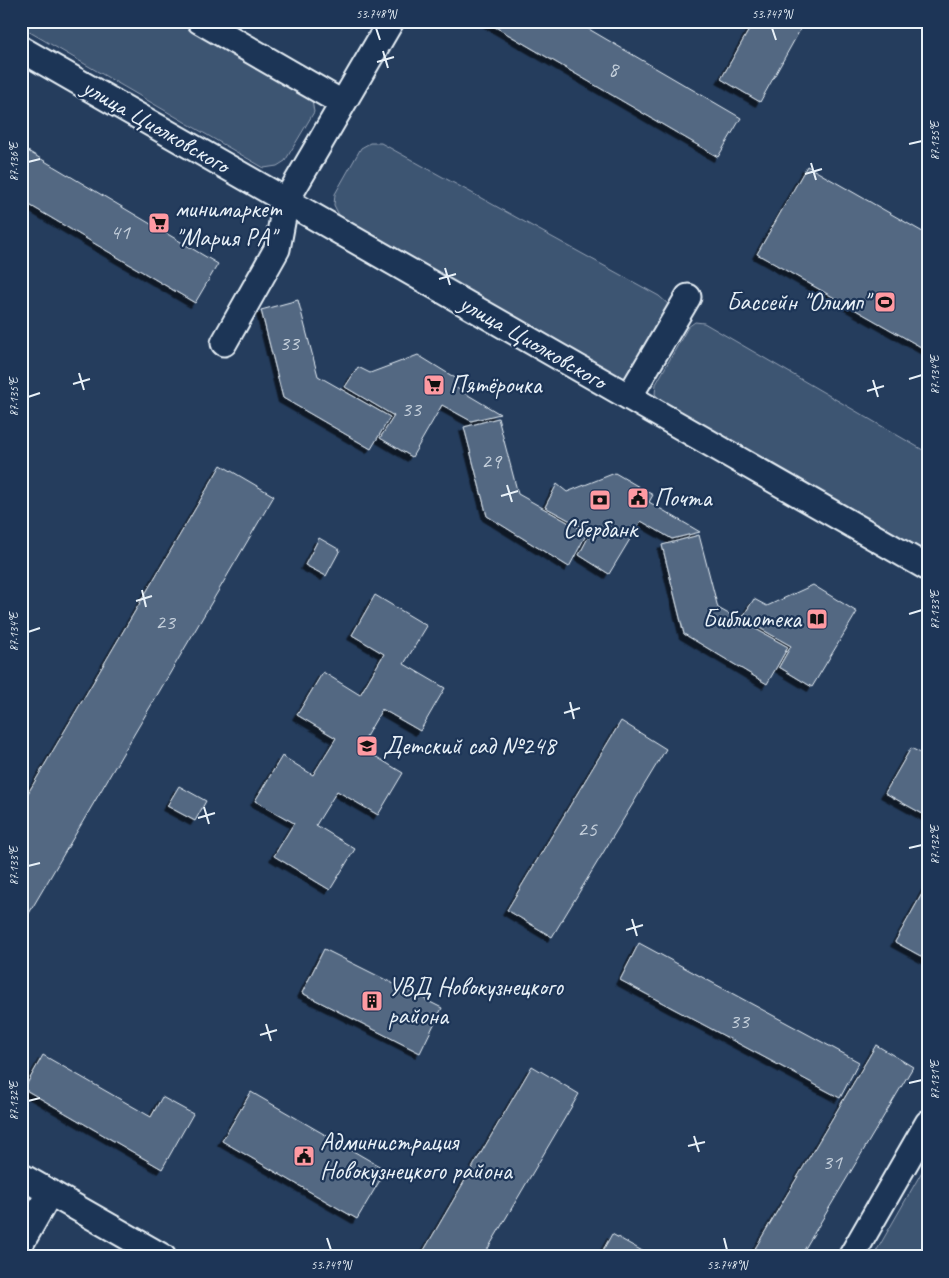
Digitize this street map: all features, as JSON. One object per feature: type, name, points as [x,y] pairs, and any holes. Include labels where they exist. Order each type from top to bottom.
[{"type":"street","points":[[200,21],[342,103]]},
{"type":"street","points":[[224,343],[277,249],[286,201],[391,21]]},
{"type":"street","name":"улица Циолковского","points":[[21,49],[928,568]]},
{"type":"street","name":"улица Циолковского","points":[[629,397],[688,297]]},
{"type":"street","points":[[851,1257],[928,1123]]},
{"type":"street","points":[[21,1176],[163,1257]]},
{"type":"street","points":[[21,1243],[50,1192]]},
{"type":"shaded area","points":[[21,21],[180,21],[302,92],[312,100],[314,112],[285,161],[277,166],[264,168],[21,27]]},
{"type":"shaded area","points":[[370,143],[381,143],[659,296],[669,305],[669,316],[628,378],[617,378],[340,217],[334,205],[335,194],[361,148]]},
{"type":"shaded area","points":[[695,322],[704,323],[928,453],[928,555],[663,403],[655,394],[656,384],[688,327]]},
{"type":"shaded area","points":[[928,1161],[928,1257],[873,1257]]},
{"type":"building","points":[[485,21],[575,21],[741,118],[718,157]]},
{"type":"building","points":[[754,21],[805,21],[760,102],[721,79]]},
{"type":"building","points":[[21,147],[218,264],[195,303],[21,200]]},
{"type":"building","name":"Бассейн \"Олимп\"","points":[[807,166],[928,235],[928,351],[757,254]]},
{"type":"building","points":[[298,300],[318,376],[390,417],[371,449],[283,398],[261,310]]},
{"type":"building","points":[[418,355],[457,379],[453,386],[500,414],[471,421],[442,405],[412,457],[380,438],[394,416],[345,387],[358,367],[370,373]]},
{"type":"building","points":[[498,418],[518,494],[587,533],[569,567],[487,516],[464,427]]},
{"type":"building","points":[[221,465],[274,496],[21,927],[21,805]]},
{"type":"building","points":[[615,473],[653,495],[649,502],[700,532],[672,539],[641,521],[609,574],[579,555],[591,532],[545,507],[557,484],[567,492]]},
{"type":"building","points":[[699,535],[718,608],[788,647],[767,684],[684,634],[662,545]]},
{"type":"building","points":[[319,538],[340,550],[326,576],[305,565]]},
{"type":"building","points":[[813,585],[857,612],[812,687],[779,667],[791,646],[742,618],[754,599],[767,606]]},
{"type":"building","name":"Детский сад №248","points":[[375,595],[427,626],[404,664],[445,688],[420,731],[382,709],[360,747],[403,773],[378,815],[337,791],[316,825],[355,849],[330,890],[274,856],[294,823],[255,801],[282,756],[313,775],[336,738],[297,715],[323,672],[360,695],[384,654],[352,635]]},
{"type":"building","points":[[621,721],[666,749],[552,937],[507,910]]},
{"type":"building","points":[[911,748],[928,757],[928,817],[885,793]]},
{"type":"building","points":[[179,786],[206,801],[195,821],[167,806]]},
{"type":"building","points":[[928,883],[928,960],[895,942]]},
{"type":"building","points":[[639,943],[859,1062],[840,1098],[620,980]]},
{"type":"building","name":"УВД Новокузнецкого района","points":[[324,949],[442,1008],[420,1053],[302,993]]},
{"type":"building","points":[[876,1045],[913,1067],[800,1257],[750,1257]]},
{"type":"building","points":[[43,1055],[151,1117],[162,1097],[193,1114],[162,1169],[24,1089]]},
{"type":"building","points":[[532,1066],[579,1094],[483,1257],[420,1257]]},
{"type":"building","name":"Администрация Новокузнецкого района","points":[[251,1092],[386,1170],[357,1219],[222,1141]]},
{"type":"building","points":[[612,1234],[653,1257],[599,1257]]},
{"type":"place","name":"минимаркет \"Мария РА\"","points":[[159,223]]},
{"type":"place","name":"Бассейн \"Олимп\"","points":[[885,302]]},
{"type":"place","name":"Пятёрочка","points":[[434,385]]},
{"type":"place","name":"Почта","points":[[638,498]]},
{"type":"place","name":"Сбербанк","points":[[600,500]]},
{"type":"place","name":"Библиотека","points":[[817,619]]},
{"type":"place","name":"Детский сад №248","points":[[367,746]]},
{"type":"place","name":"УВД Новокузнецкого района","points":[[372,1001]]},
{"type":"place","name":"Администрация Новокузнецкого района","points":[[304,1156]]}]
